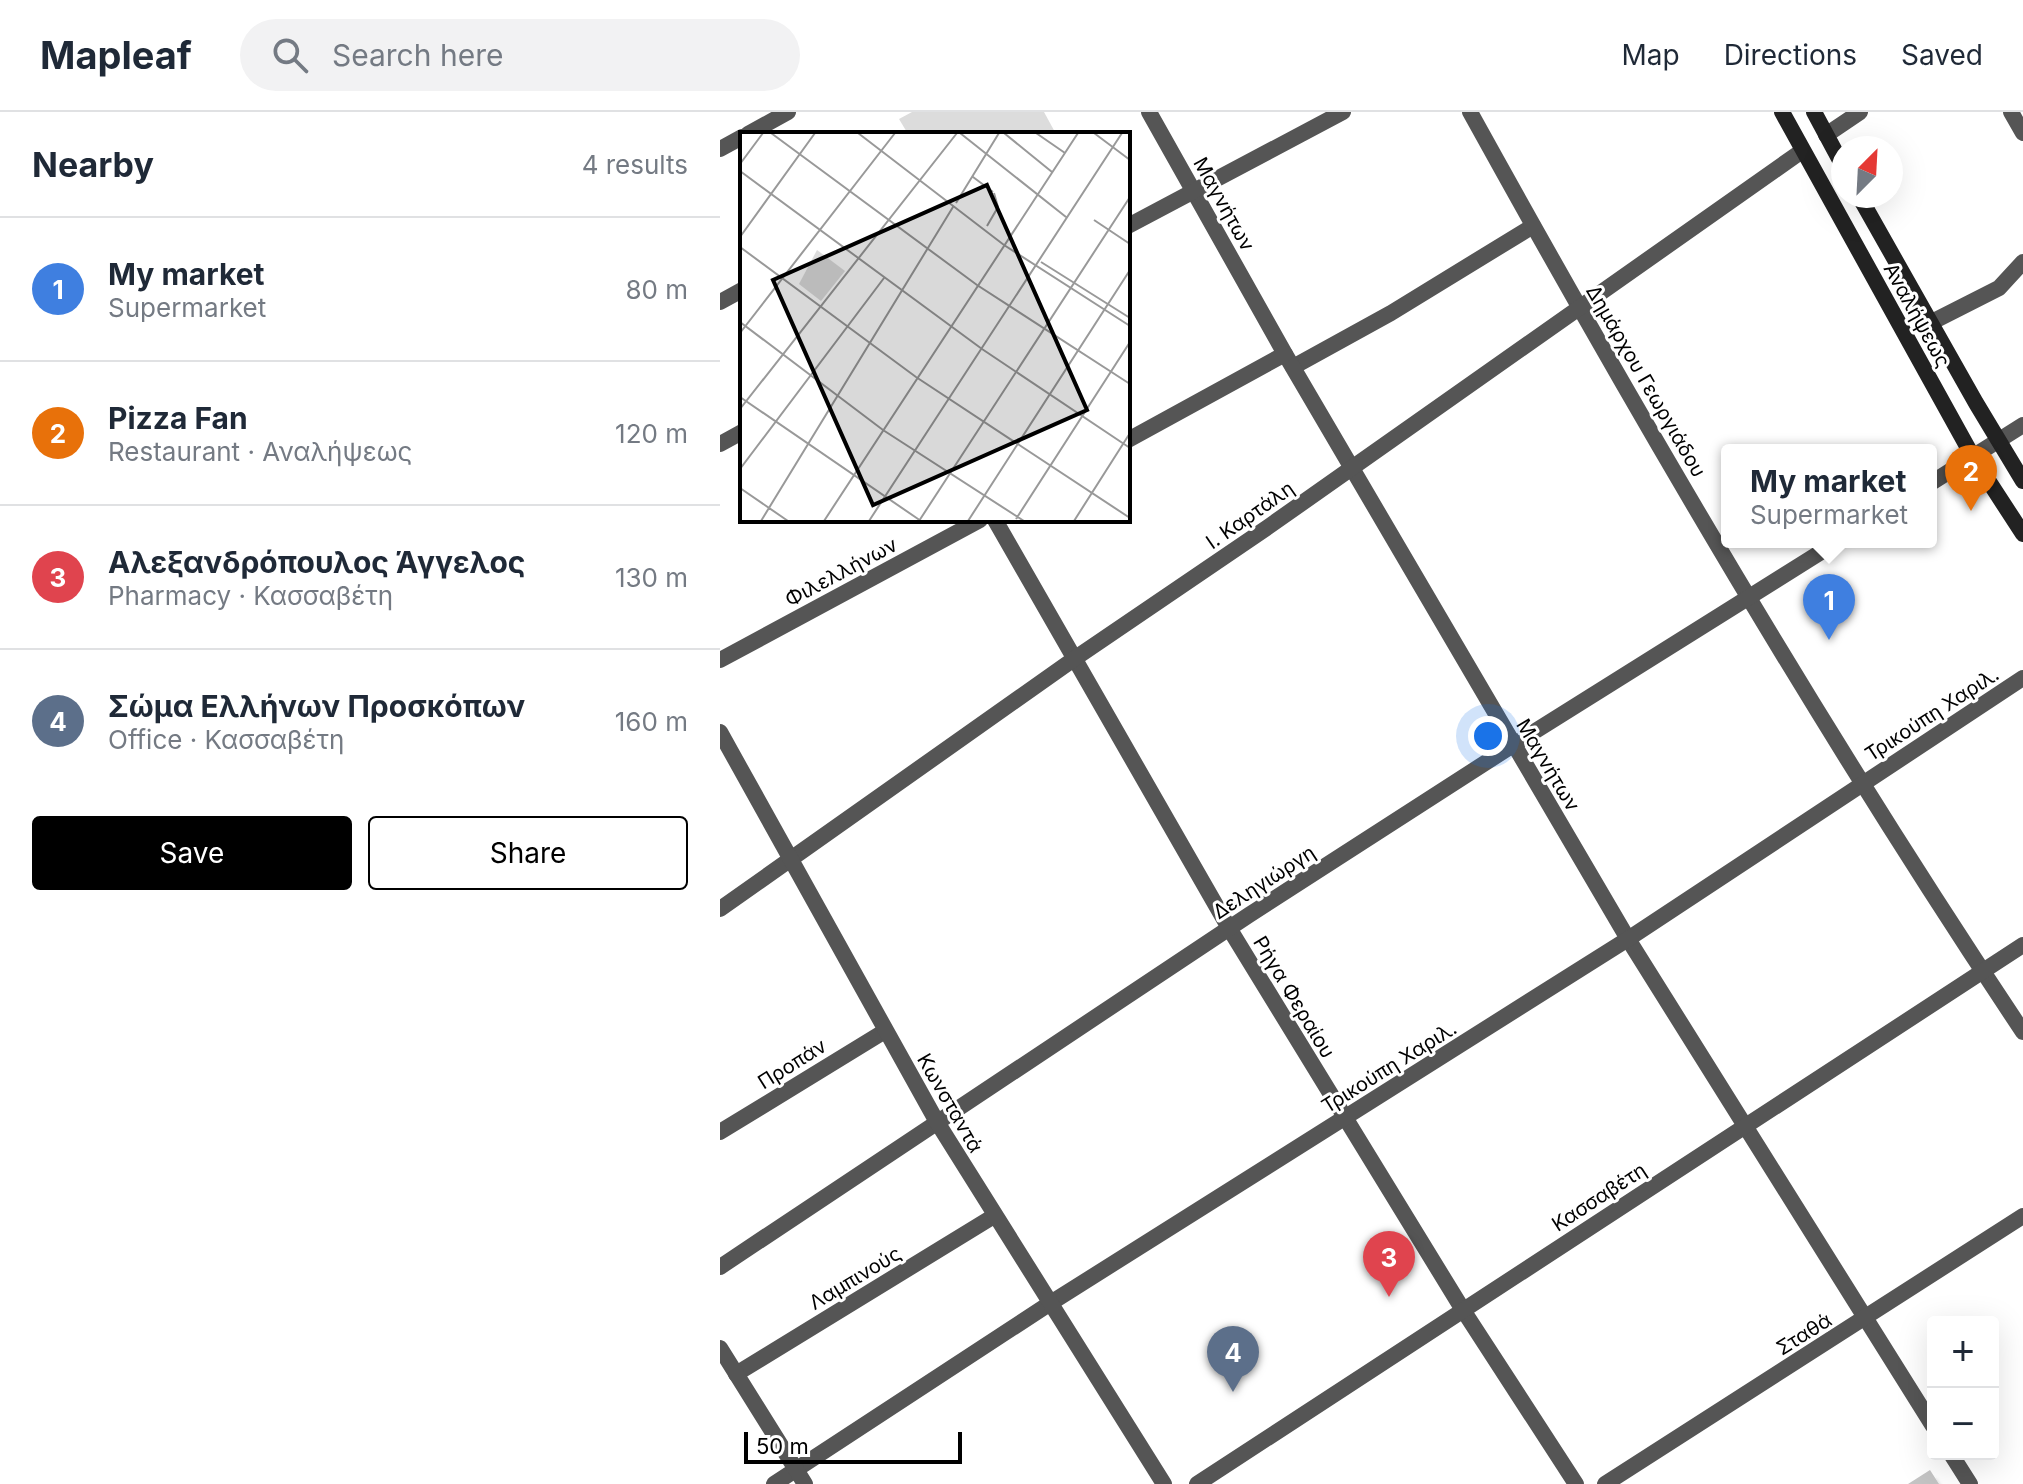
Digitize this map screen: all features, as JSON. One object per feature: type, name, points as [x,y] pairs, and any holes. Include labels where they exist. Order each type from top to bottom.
[{"type":"main road","name":"Αναλήψεως","points":[[1782,112],[1973,457],[2023,534]]},
{"type":"main road","points":[[1814,112],[1831,144]]},
{"type":"main road","name":"Αναλήψεως","points":[[1866,208],[2023,481]]},
{"type":"street","points":[[769,123],[788,112]]},
{"type":"street","name":"Μαγνήτων","points":[[1149,112],[1289,361],[1628,939],[1927,1416]]},
{"type":"street","points":[[1130,225],[1343,112]]},
{"type":"street","name":"Δημάρχου Γεωργιάδου","points":[[1470,112],[1747,599],[1861,784],[2023,1032]]},
{"type":"street","points":[[1826,135],[1860,112]]},
{"type":"street","points":[[2011,112],[2023,133]]},
{"type":"street","points":[[720,149],[740,138]]},
{"type":"street","name":"Ι. Καρτάλη","points":[[720,909],[1802,151]]},
{"type":"street","points":[[1130,439],[1391,313],[1533,226]]},
{"type":"street","points":[[1930,323],[1999,288],[2023,262]]},
{"type":"street","points":[[720,302],[740,291]]},
{"type":"street","points":[[1937,479],[2023,425]]},
{"type":"street","points":[[720,444],[740,433]]},
{"type":"street","name":"Φιλελλήνων","points":[[720,660],[976,522]]},
{"type":"street","name":"Ρήγα Φεραίου","points":[[996,522],[1229,928],[1463,1310],[1576,1484]]},
{"type":"street","name":"Δεληγιώργη","points":[[720,1267],[1229,928],[1828,548]]},
{"type":"street","name":"Τρικούπη Χαριλ.","points":[[774,1484],[800,1477],[1049,1304],[1628,939],[2023,678]]},
{"type":"street","name":"Κωνσταντά","points":[[720,732],[937,1122],[1164,1484]]},
{"type":"street","name":"Κασσαβέτη","points":[[1197,1484],[2023,945]]},
{"type":"street","name":"Προπάν","points":[[720,1132],[885,1031]]},
{"type":"street","name":"Λαμπινούς","points":[[736,1374],[994,1216]]},
{"type":"street","name":"Σταθά","points":[[1605,1484],[2023,1216]]},
{"type":"street","points":[[720,1348],[800,1477]]},
{"type":"street","points":[[1955,1460],[1970,1484]]},
{"type":"shaded area","points":[[912,112],[1044,112],[1055,132],[907,132],[899,119]]},
{"type":"building","points":[[1930,1470],[1939,1484],[1908,1484]]},
{"type":"place","name":"Pizza Fan","points":[[1971,511]]},
{"type":"place","name":"My market","points":[[1829,640]]},
{"type":"place","name":"Αλεξανδρόπουλος Άγγελος","points":[[1389,1297]]},
{"type":"place","name":"Σώμα Ελλήνων Προσκόπων","points":[[1233,1392]]}]
